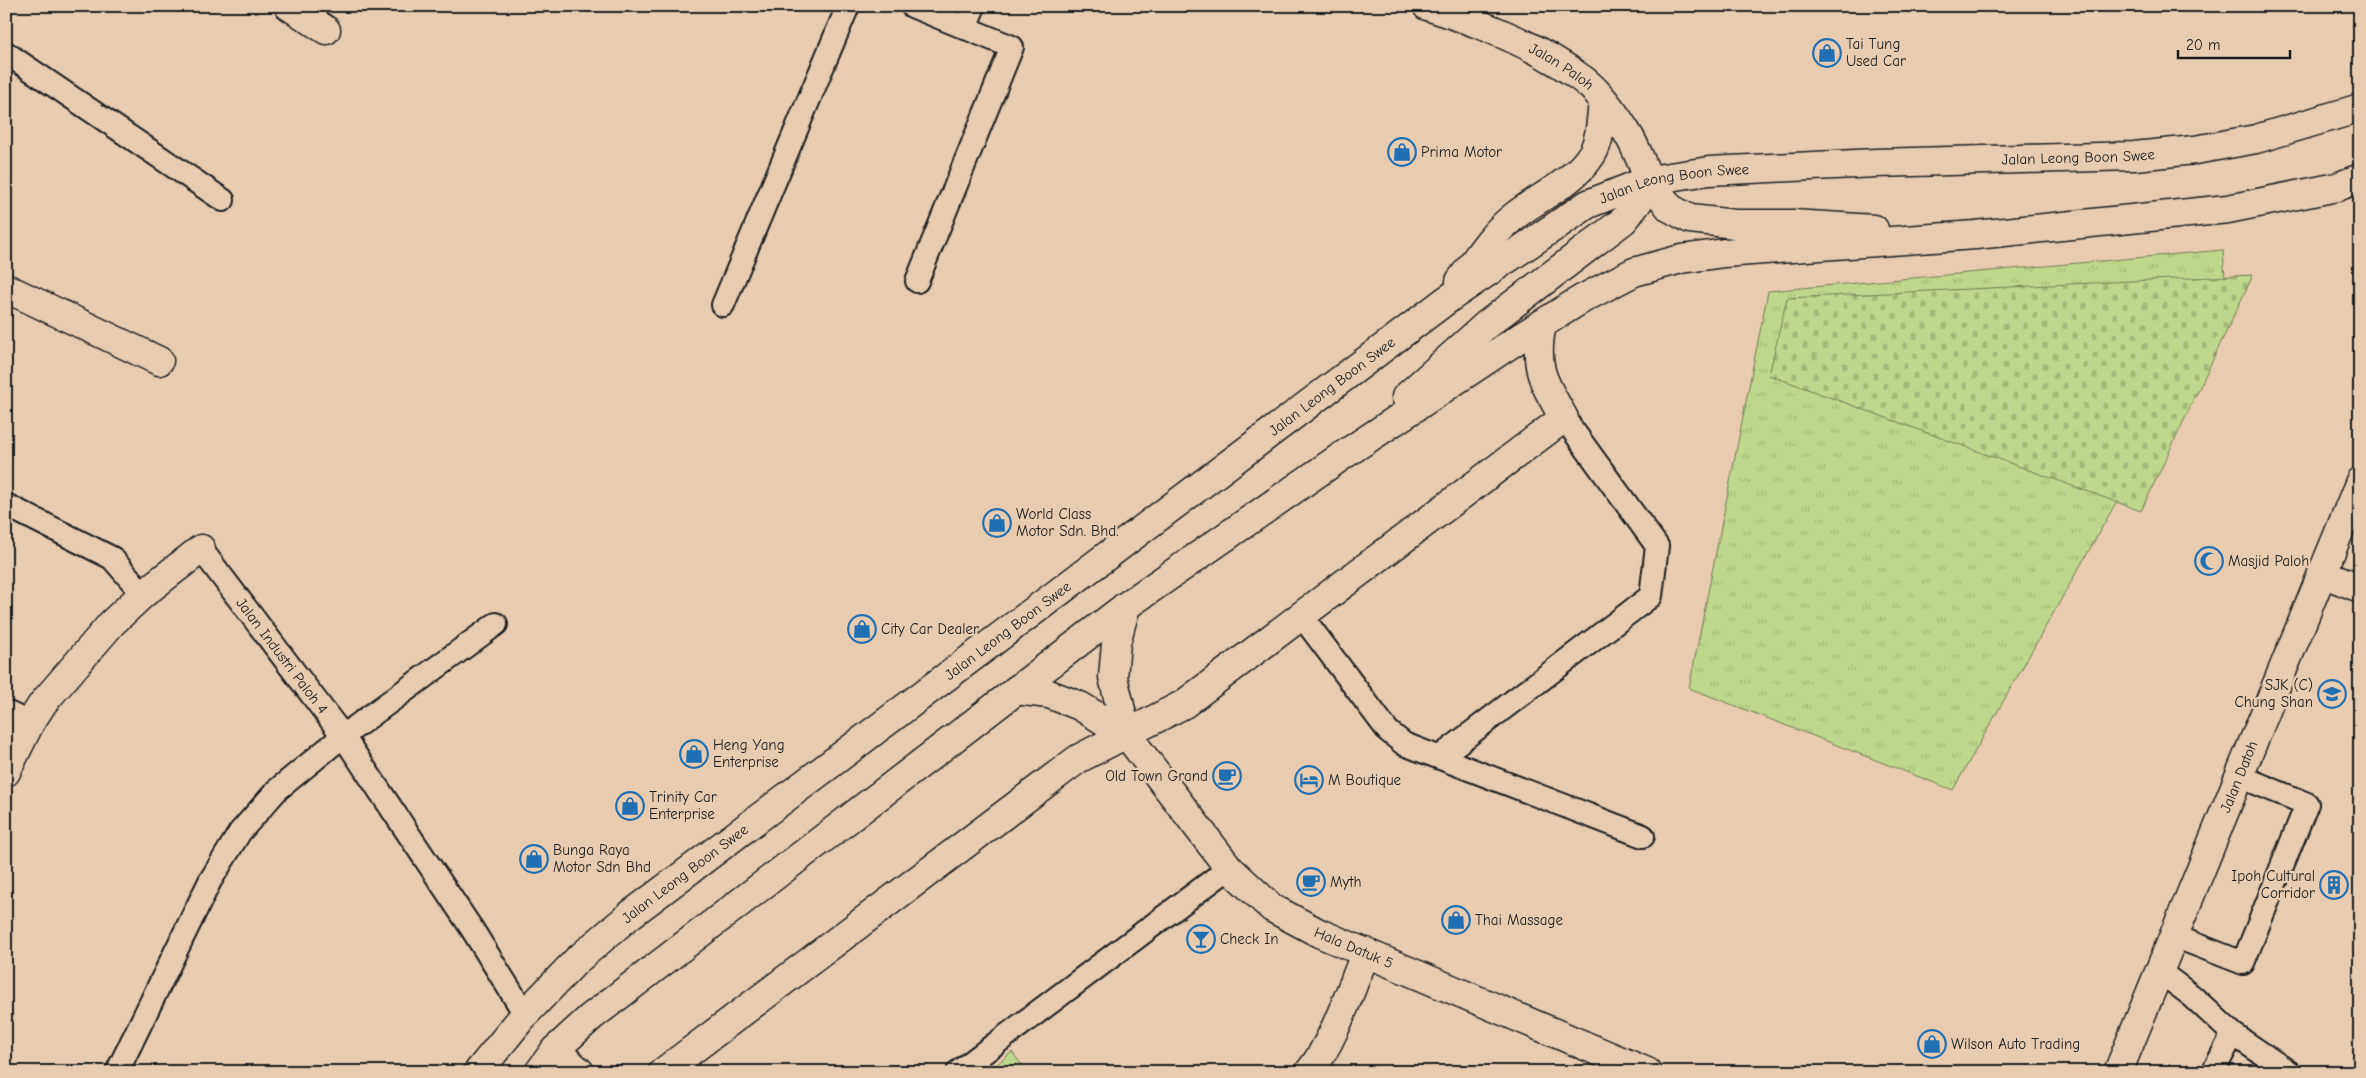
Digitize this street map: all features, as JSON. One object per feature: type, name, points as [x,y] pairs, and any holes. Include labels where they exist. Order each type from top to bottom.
[{"type":"main road","points":[[289,6],[326,30]]},
{"type":"main road","name":"Jalan Paloh","points":[[1427,6],[1481,26],[1554,61],[1584,80],[1627,132],[1649,180],[1670,208],[1690,219],[1708,222],[1793,224],[1975,235]]},
{"type":"main road","points":[[1448,299],[1494,236],[1512,218],[1574,175],[1592,153],[1599,131],[1603,101]]},
{"type":"main road","name":"Jalan Leong Boon Swee","points":[[478,1072],[525,1014],[577,960],[630,915],[1448,299],[1588,204],[1649,180],[1709,171],[1876,163],[2134,156],[2196,150],[2256,139],[2360,108]]},
{"type":"main road","points":[[1342,456],[1486,326],[1624,220],[1638,202],[1649,180]]},
{"type":"main road","points":[[539,1072],[555,1050],[591,1017],[1126,606],[1342,456],[1542,324],[1582,299],[1634,272],[1681,259],[1724,253],[1975,235],[2228,210],[2352,186]]},
{"type":"main road","points":[[6,288],[159,361]]},
{"type":"main road","points":[[664,1072],[1078,759],[1184,704],[1564,418],[1544,384],[1539,366],[1537,346],[1542,324]]},
{"type":"main road","name":"Jalan Datoh","points":[[2118,1072],[2360,481]]},
{"type":"main road","name":"Jalan Industri Paloh 4","points":[[6,772],[18,717],[44,703],[112,623],[143,594],[201,549]]},
{"type":"main road","points":[[2322,573],[2360,588]]},
{"type":"main road","name":"Hala Datuk 5","points":[[1126,606],[1116,643],[1113,677],[1127,735]]},
{"type":"main road","name":"Hala Datuk 5","points":[[1016,690],[1049,694],[1080,706],[1127,735],[1229,868],[1272,908],[1319,933],[1647,1072]]},
{"type":"main road","points":[[1309,1072],[1332,1032],[1366,952]]},
{"type":"main road","points":[[555,1050],[580,1072]]},
{"type":"lane","points":[[723,305],[848,6]]},
{"type":"lane","points":[[912,6],[1012,47],[917,281]]},
{"type":"lane","points":[[965,28],[974,6]]},
{"type":"lane","points":[[6,52],[223,200]]},
{"type":"lane","points":[[1441,756],[1652,596],[1657,546],[1564,418]]},
{"type":"lane","points":[[6,505],[112,558],[143,594]]},
{"type":"lane","name":"Jalan Industri Paloh 4","points":[[201,549],[343,736],[472,929],[525,1014]]},
{"type":"lane","points":[[1301,615],[1388,731],[1404,744],[1441,756],[1643,836]]},
{"type":"lane","points":[[117,1072],[210,881],[240,832],[277,790],[343,736],[496,624]]},
{"type":"lane","points":[[2174,936],[2243,963],[2247,954],[2307,804],[2239,776]]},
{"type":"lane","points":[[958,1072],[1229,868]]},
{"type":"lane","points":[[2159,971],[2192,996],[2233,1034],[2289,1072]]},
{"type":"lane","points":[[2213,1072],[2233,1034]]},
{"type":"green space","points":[[2223,250],[2227,307],[1953,790],[1689,688],[1768,291]]},
{"type":"green space","points":[[2253,275],[2141,511],[1769,375],[1787,298]]},
{"type":"green space","points":[[1012,1052],[1027,1072],[987,1072]]},
{"type":"place","name":"Tai Tung Used Car","points":[[1827,53]]},
{"type":"place","name":"Prima Motor","points":[[1402,152]]},
{"type":"place","name":"World Class Motor Sdn. Bhd.","points":[[997,523]]},
{"type":"place","name":"Masjid Paloh","points":[[2209,561]]},
{"type":"place","name":"City Car Dealer","points":[[862,629]]},
{"type":"place","name":"SJK (C) Chung Shan","points":[[2332,694]]},
{"type":"place","name":"Heng Yang Enterprise","points":[[694,754]]},
{"type":"place","name":"Old Town Grand","points":[[1227,776]]},
{"type":"place","name":"M Boutique","points":[[1309,780]]},
{"type":"place","name":"Trinity Car Enterprise","points":[[630,806]]},
{"type":"place","name":"Bunga Raya Motor Sdn Bhd","points":[[534,859]]},
{"type":"place","name":"Myth","points":[[1311,882]]},
{"type":"place","name":"Ipoh Cultural Corridor","points":[[2334,885]]},
{"type":"place","name":"Thai Massage","points":[[1456,920]]},
{"type":"place","name":"Check In","points":[[1201,939]]},
{"type":"place","name":"Wilson Auto Trading","points":[[1932,1044]]}]
